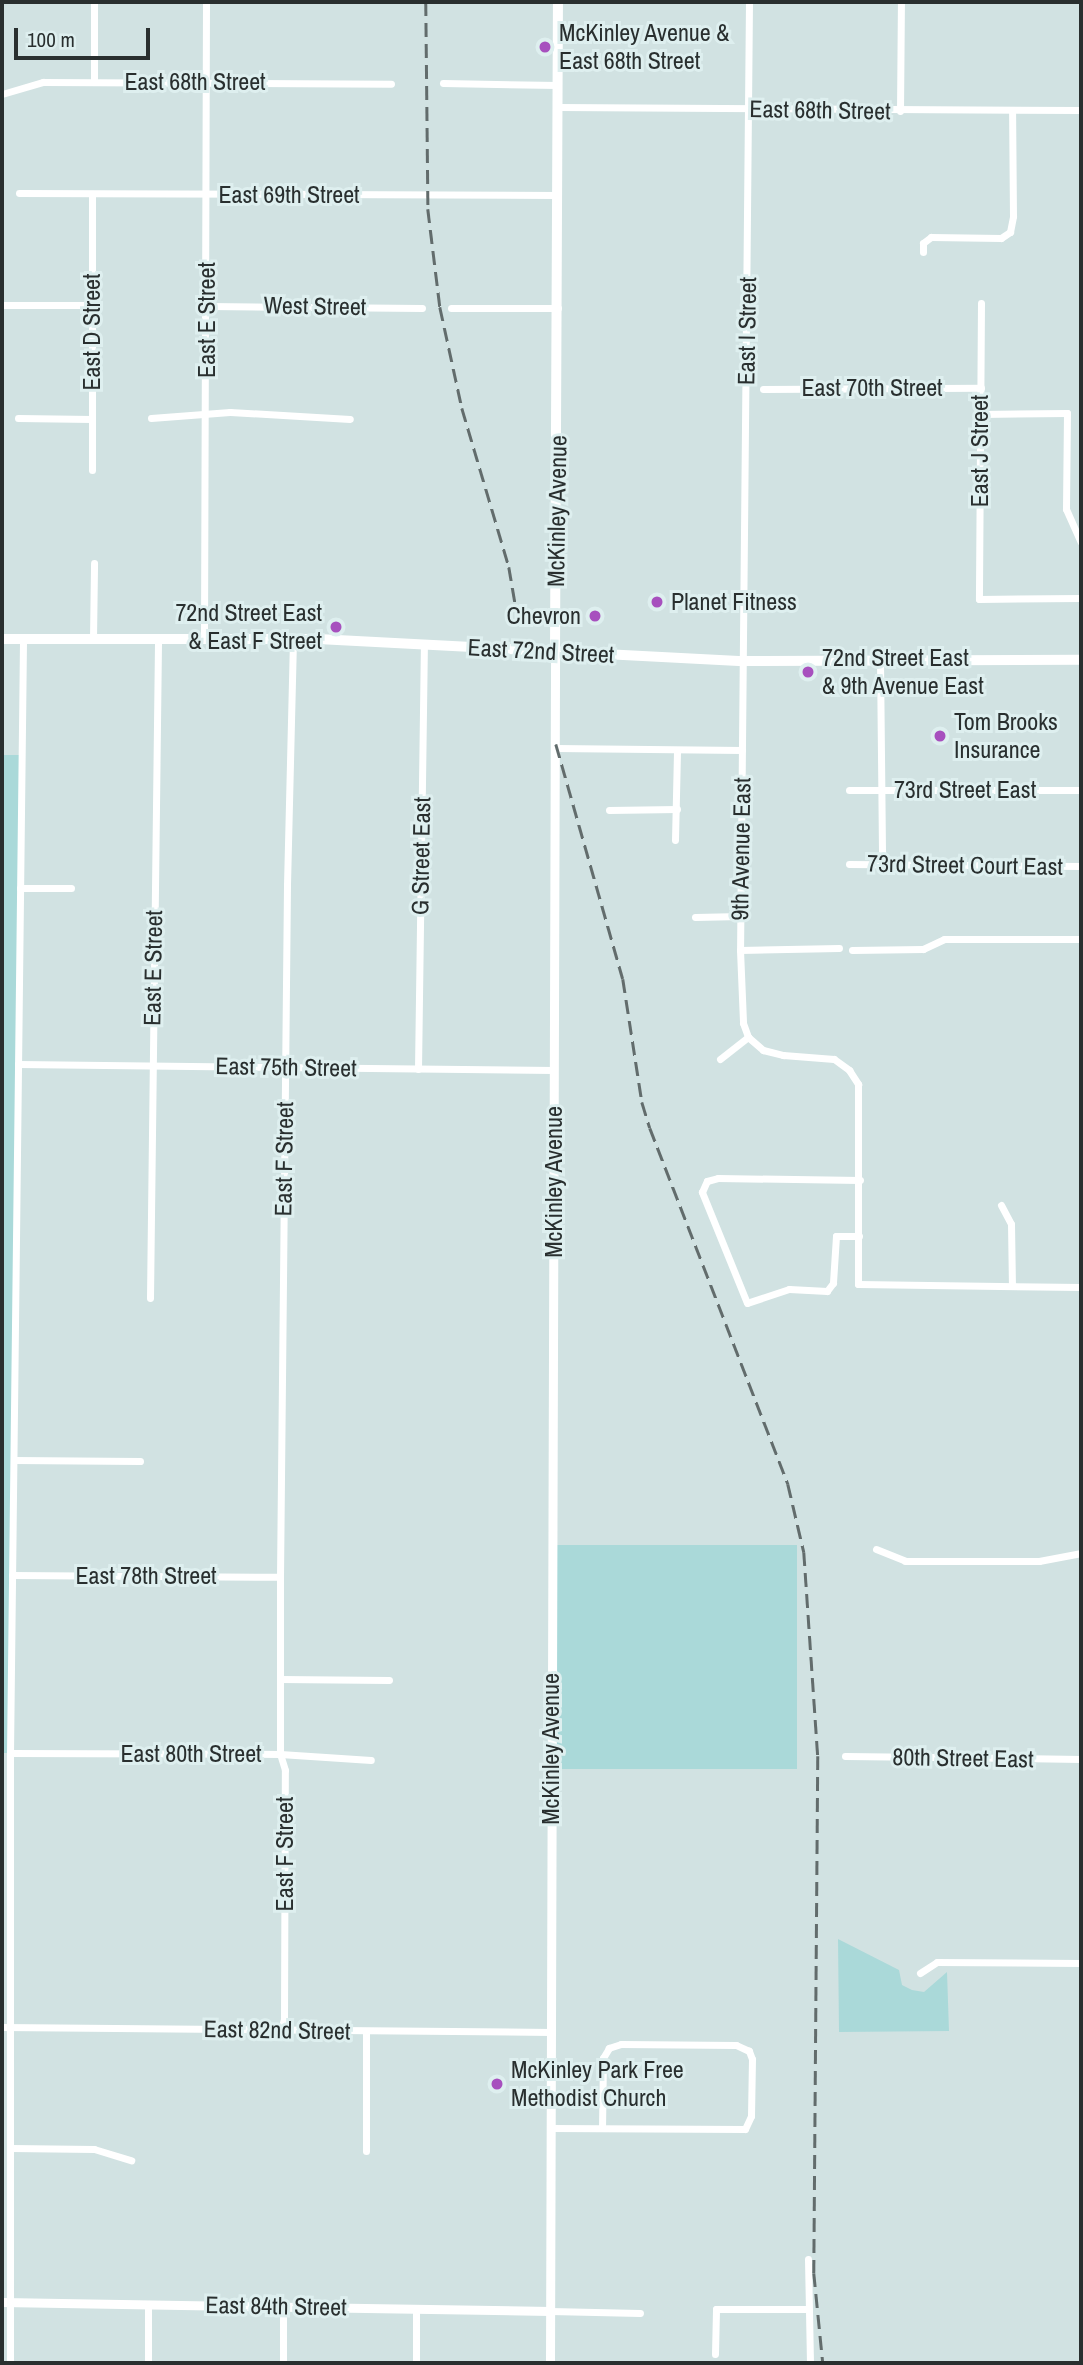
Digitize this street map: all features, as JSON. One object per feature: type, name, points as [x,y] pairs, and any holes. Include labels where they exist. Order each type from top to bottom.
[{"type":"main road","name":"McKinley Avenue","points":[[555,652],[558,2]]},
{"type":"main road","name":"East 72nd Street","points":[[2,639],[293,639],[743,661],[1081,660]]},
{"type":"street","points":[[94,2],[94,82]]},
{"type":"street","name":"East E Street","points":[[204,639],[207,414],[206,2]]},
{"type":"street","name":"East I Street","points":[[743,661],[749,2]]},
{"type":"street","points":[[900,111],[901,2]]},
{"type":"street","name":"East 68th Street","points":[[2,94],[33,82],[391,83]]},
{"type":"street","points":[[443,83],[558,85]]},
{"type":"street","name":"East 68th Street","points":[[558,107],[1081,110]]},
{"type":"street","points":[[923,252],[923,243],[931,237],[1001,238],[1010,232],[1013,216],[1012,111]]},
{"type":"street","name":"East 69th Street","points":[[19,193],[558,195]]},
{"type":"street","name":"East D Street","points":[[92,194],[92,470]]},
{"type":"street","name":"East J Street","points":[[981,303],[979,598],[1081,598]]},
{"type":"street","points":[[2,305],[92,305]]},
{"type":"street","name":"West Street","points":[[207,306],[422,308]]},
{"type":"street","points":[[451,308],[558,308]]},
{"type":"street","name":"East 70th Street","points":[[763,388],[981,388]]},
{"type":"street","points":[[151,418],[275,412],[315,419],[350,419]]},
{"type":"street","points":[[981,414],[1067,413],[1066,509],[1081,542]]},
{"type":"street","points":[[18,418],[92,419]]},
{"type":"street","points":[[93,563],[93,639]]},
{"type":"street","points":[[10,2363],[6,2302],[11,2148],[10,1753],[23,639]]},
{"type":"street","name":"East E Street","points":[[150,1298],[158,639]]},
{"type":"street","name":"East F Street","points":[[281,2029],[284,2019],[285,1770],[280,1754],[280,1577],[293,639]]},
{"type":"street","name":"G Street East","points":[[418,1069],[424,644]]},
{"type":"street","name":"McKinley Avenue","points":[[550,2363],[555,652]]},
{"type":"street","points":[[880,660],[882,864]]},
{"type":"street","name":"9th Avenue East","points":[[743,661],[740,950],[741,1013],[748,1037]]},
{"type":"street","points":[[556,748],[742,750]]},
{"type":"street","points":[[675,840],[677,750]]},
{"type":"street","name":"73rd Street East","points":[[849,790],[1081,790]]},
{"type":"street","points":[[609,810],[677,809]]},
{"type":"street","name":"73rd Street Court East","points":[[849,864],[1081,866]]},
{"type":"street","points":[[20,888],[71,888]]},
{"type":"street","points":[[695,917],[741,916]]},
{"type":"street","points":[[852,950],[923,949],[944,939],[1081,939]]},
{"type":"street","points":[[740,950],[839,948]]},
{"type":"street","points":[[720,1059],[748,1037],[772,1054],[824,1056],[849,1070],[858,1084],[858,1284],[1081,1287]]},
{"type":"street","name":"East 75th Street","points":[[18,1064],[554,1070]]},
{"type":"street","points":[[859,1236],[836,1236],[834,1283],[827,1291],[789,1289],[747,1303],[702,1192],[705,1184],[712,1179],[860,1180]]},
{"type":"street","points":[[1002,1205],[1011,1224],[1012,1286]]},
{"type":"street","points":[[13,1460],[140,1461]]},
{"type":"street","points":[[876,1549],[905,1561],[1039,1561],[1081,1553]]},
{"type":"street","name":"East 78th Street","points":[[12,1575],[280,1577]]},
{"type":"street","points":[[280,1679],[389,1680]]},
{"type":"street","name":"East 80th Street","points":[[10,1753],[280,1754],[371,1759]]},
{"type":"street","name":"80th Street East","points":[[845,1756],[1081,1759]]},
{"type":"street","points":[[920,1973],[937,1962],[1081,1963]]},
{"type":"street","name":"East 82nd Street","points":[[2,2027],[552,2032]]},
{"type":"street","points":[[366,2031],[366,2151]]},
{"type":"street","points":[[551,2128],[602,2126],[737,2130],[748,2126],[751,2116],[752,2059],[746,2048],[736,2045],[621,2044],[609,2048],[603,2058],[602,2126]]},
{"type":"street","points":[[11,2148],[93,2149],[131,2160]]},
{"type":"street","points":[[808,2259],[810,2363]]},
{"type":"street","name":"East 84th Street","points":[[6,2302],[550,2311]]},
{"type":"street","points":[[148,2305],[148,2363]]},
{"type":"street","points":[[283,2305],[283,2363]]},
{"type":"street","points":[[416,2308],[416,2363]]},
{"type":"street","points":[[715,2354],[716,2309],[808,2309]]},
{"type":"street","points":[[550,2311],[640,2313]]},
{"type":"shaded area","points":[[2,755],[22,755],[10,1753],[2,1753]]},
{"type":"shaded area","points":[[556,1545],[797,1545],[797,1769],[556,1769]]},
{"type":"shaded area","points":[[838,1939],[899,1970],[902,1985],[912,1990],[924,1992],[947,1972],[949,2031],[839,2032]]},
{"type":"railway","points":[[426,2],[428,209],[440,307],[462,408],[509,567],[517,614]]},
{"type":"railway","points":[[556,744],[623,979],[642,1102],[788,1484],[804,1552],[818,1756],[814,2273],[823,2363]]},
{"type":"place","name":"McKinley Avenue & East 68th Street","points":[[545,47]]},
{"type":"place","name":"Planet Fitness","points":[[657,602]]},
{"type":"place","name":"Chevron","points":[[595,616]]},
{"type":"place","name":"72nd Street East & East F Street","points":[[336,627]]},
{"type":"place","name":"72nd Street East & 9th Avenue East","points":[[808,672]]},
{"type":"place","name":"Tom Brooks Insurance","points":[[940,736]]},
{"type":"place","name":"McKinley Park Free Methodist Church","points":[[497,2084]]}]
